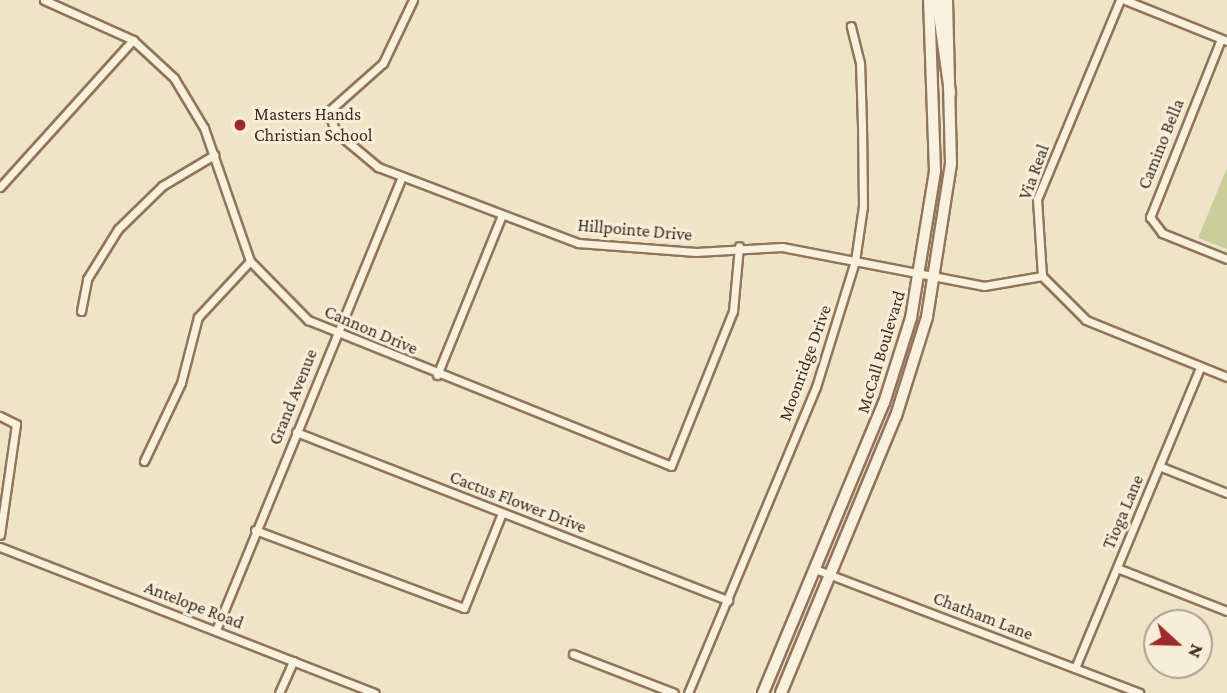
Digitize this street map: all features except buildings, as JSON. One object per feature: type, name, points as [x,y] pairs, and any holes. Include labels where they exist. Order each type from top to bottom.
[{"type":"main road","name":"McCall Boulevard","points":[[764,693],[893,379],[921,274],[935,171],[929,0]]},
{"type":"main road","points":[[937,0],[943,76],[953,100]]},
{"type":"main road","name":"McCall Boulevard","points":[[781,693],[909,379],[936,276],[953,100],[947,0]]},
{"type":"street","name":"Cannon Drive","points":[[44,0],[133,40],[174,78],[214,155],[250,261],[284,301],[336,335],[671,466],[733,311],[739,246]]},
{"type":"street","name":"Hillpointe Drive","points":[[413,0],[383,63],[328,112],[336,132],[363,159],[401,177],[502,217],[578,243],[696,251],[739,246],[855,261],[984,286],[1042,276]]},
{"type":"street","name":"Via Real","points":[[1042,276],[1037,199],[1120,0]]},
{"type":"street","points":[[1125,0],[1224,40]]},
{"type":"street","name":"Moonridge Drive","points":[[688,693],[828,355],[855,261],[863,206],[862,125],[860,63],[850,26]]},
{"type":"street","points":[[0,187],[133,40]]},
{"type":"street","name":"Camino Bella","points":[[1224,40],[1150,217],[1162,233],[1227,259]]},
{"type":"street","points":[[81,311],[87,279],[118,229],[162,186],[214,155]]},
{"type":"street","name":"Grand Avenue","points":[[216,630],[401,177]]},
{"type":"street","points":[[437,375],[502,217]]},
{"type":"street","points":[[144,461],[181,383],[198,317],[250,261]]},
{"type":"street","points":[[1042,276],[1086,320],[1227,377]]},
{"type":"street","name":"Tioga Lane","points":[[1075,668],[1200,367]]},
{"type":"street","points":[[0,416],[16,424],[0,535]]},
{"type":"street","name":"Cactus Flower Drive","points":[[296,432],[727,600]]},
{"type":"street","points":[[1159,466],[1227,493]]},
{"type":"street","points":[[255,530],[446,605],[464,608],[502,513]]},
{"type":"street","name":"Antelope Road","points":[[0,547],[375,693]]},
{"type":"street","points":[[1117,568],[1227,611]]},
{"type":"street","name":"Chatham Lane","points":[[816,569],[1139,693]]},
{"type":"street","points":[[573,654],[674,693]]},
{"type":"street","points":[[279,693],[293,661]]},
{"type":"green space","points":[[1227,168],[1227,249],[1198,238]]},
{"type":"place","name":"Masters Hands Christian School","points":[[240,125]]}]
